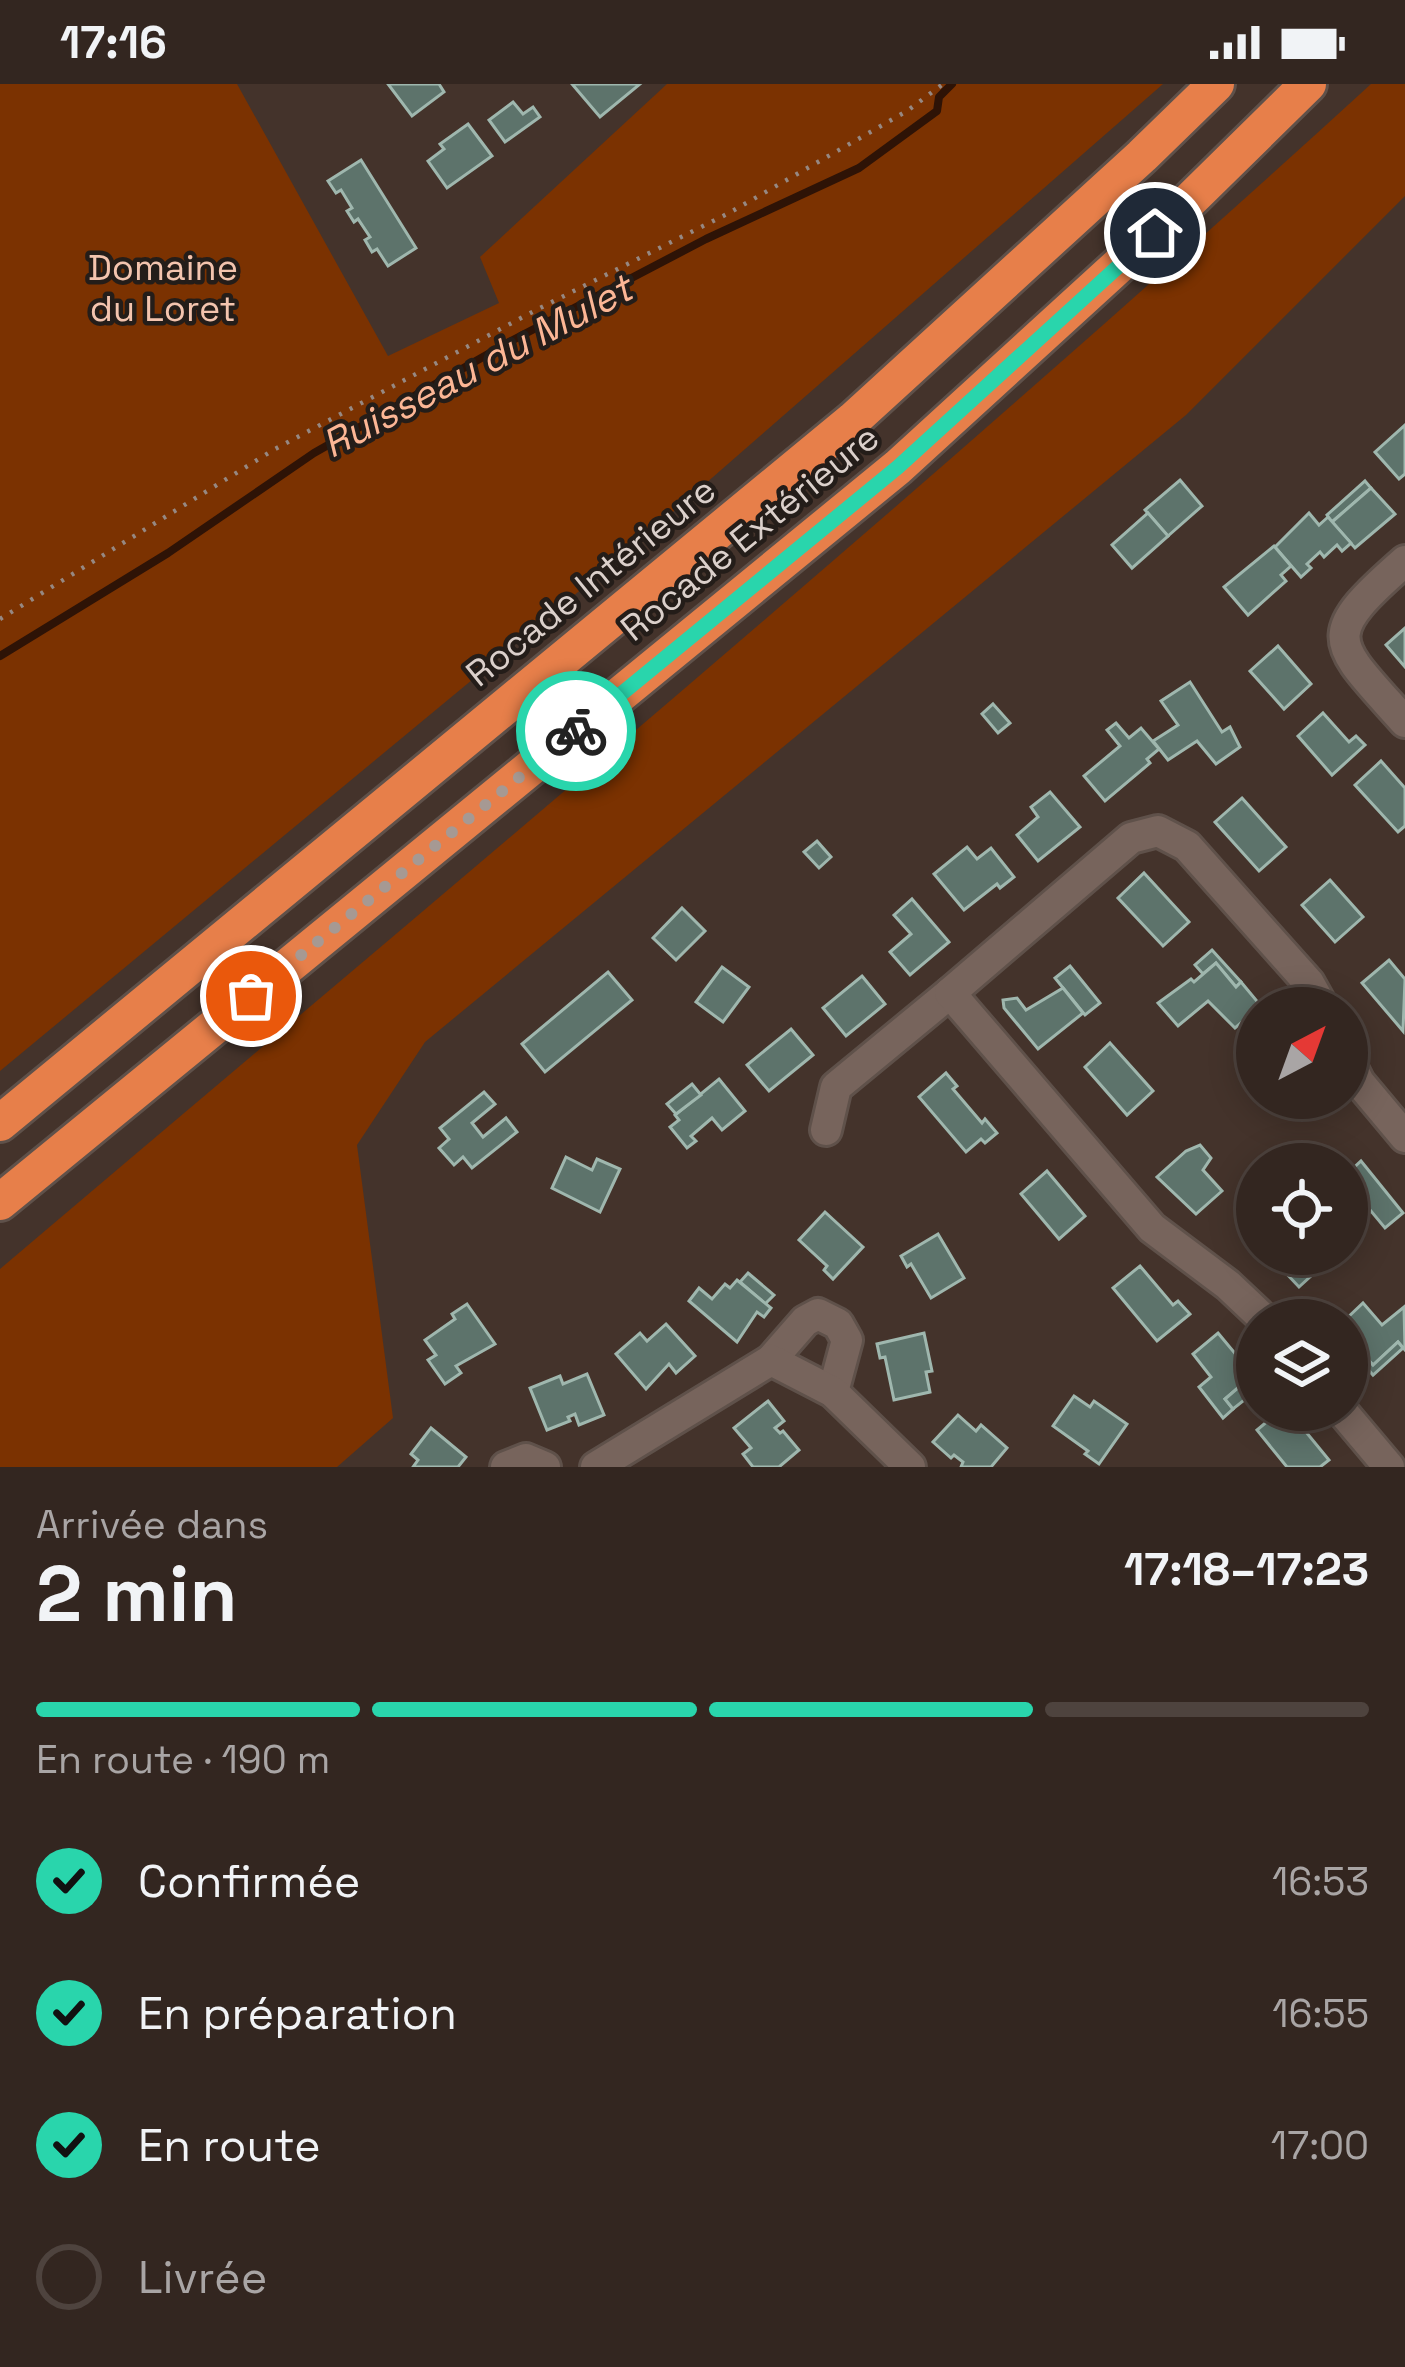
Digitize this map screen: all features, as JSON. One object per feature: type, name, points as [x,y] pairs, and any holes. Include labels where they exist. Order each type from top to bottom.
[{"type":"highway","name":"Rocade Intérieure","points":[[0,1123],[853,420],[1216,84]]},
{"type":"highway","name":"Rocade Extérieure","points":[[0,1202],[898,467],[1187,203],[1308,84]]},
{"type":"street","points":[[1405,561],[1362,598],[1343,624],[1353,664],[1405,722]]},
{"type":"street","points":[[826,1130],[836,1087],[1131,838],[1158,831],[1187,846],[1312,987]]},
{"type":"street","points":[[950,993],[1152,1228],[1243,1299]]},
{"type":"street","points":[[1368,1093],[1405,1136]]},
{"type":"street","points":[[596,1467],[771,1360],[805,1322],[818,1315],[838,1324],[847,1340],[833,1392]]},
{"type":"street","points":[[771,1360],[833,1392],[910,1467]]},
{"type":"street","points":[[1364,1431],[1393,1457]]},
{"type":"street","points":[[506,1467],[526,1459],[545,1467]]},
{"type":"path","points":[[0,620],[275,449],[729,213],[907,111],[943,84]]},
{"type":"green space","name":"Domaine du Loret","points":[[0,84],[237,84],[388,356],[499,303],[480,257],[667,84],[1163,84],[642,539],[0,1071]]},
{"type":"green space","points":[[1371,84],[1405,84],[1405,196],[1186,415],[425,1042],[357,1145],[393,1418],[337,1467],[0,1467],[0,1269],[863,535]]},
{"type":"building","points":[[388,84],[439,84],[444,92],[412,116]]},
{"type":"building","points":[[572,84],[640,84],[600,117]]},
{"type":"building","points":[[513,102],[523,114],[533,107],[540,117],[505,142],[489,120]]},
{"type":"building","points":[[468,124],[492,156],[447,188],[428,161],[444,149],[440,144]]},
{"type":"building","points":[[361,160],[416,248],[388,266],[377,249],[372,252],[365,240],[370,237],[347,211],[352,208],[341,190],[336,193],[328,181]]},
{"type":"building","points":[[1405,425],[1405,474],[1399,479],[1375,452]]},
{"type":"building","points":[[1180,480],[1202,506],[1168,536],[1145,510]]},
{"type":"building","points":[[1365,481],[1371,488],[1332,522],[1327,515]]},
{"type":"building","points":[[1371,488],[1395,514],[1355,548],[1332,522]]},
{"type":"building","points":[[1148,513],[1168,536],[1132,568],[1112,545]]},
{"type":"building","points":[[1309,513],[1319,525],[1328,517],[1351,543],[1342,551],[1337,545],[1324,557],[1320,552],[1301,577],[1275,547]]},
{"type":"building","points":[[1274,546],[1291,566],[1281,575],[1286,581],[1248,615],[1224,587]]},
{"type":"building","points":[[1405,628],[1405,667],[1386,645]]},
{"type":"building","points":[[1278,646],[1311,684],[1284,709],[1250,671]]},
{"type":"building","points":[[1190,682],[1222,732],[1230,727],[1240,747],[1216,764],[1197,741],[1168,760],[1153,741],[1178,725],[1161,701]]},
{"type":"building","points":[[993,704],[1010,723],[998,733],[982,714]]},
{"type":"building","points":[[1323,713],[1349,742],[1356,736],[1365,745],[1332,775],[1298,736]]},
{"type":"building","points":[[1116,723],[1129,738],[1141,728],[1159,749],[1147,759],[1150,763],[1105,801],[1084,776],[1120,746],[1107,730]]},
{"type":"building","points":[[1381,761],[1405,788],[1405,826],[1398,832],[1355,785]]},
{"type":"building","points":[[1050,792],[1080,827],[1038,861],[1017,835],[1038,817],[1031,807]]},
{"type":"building","points":[[1242,798],[1286,847],[1259,871],[1215,822]]},
{"type":"building","points":[[817,841],[831,857],[819,868],[804,852]]},
{"type":"building","points":[[967,847],[977,859],[991,848],[1014,877],[964,910],[934,874]]},
{"type":"building","points":[[1144,873],[1189,922],[1163,946],[1118,898]]},
{"type":"building","points":[[1330,880],[1363,917],[1335,942],[1302,905]]},
{"type":"building","points":[[912,899],[949,942],[910,975],[890,952],[911,934],[894,915]]},
{"type":"building","points":[[682,908],[705,931],[676,960],[653,938]]},
{"type":"building","points":[[1212,950],[1241,982],[1236,987],[1216,963],[1203,974],[1195,965]]},
{"type":"building","points":[[1389,960],[1405,979],[1403,1031],[1368,987],[1362,983]]},
{"type":"building","points":[[1216,963],[1236,987],[1236,1027],[1208,1001],[1178,1026],[1158,1003],[1191,979],[1194,982]]},
{"type":"building","points":[[1070,966],[1100,1003],[1085,1015],[1055,978]]},
{"type":"building","points":[[722,967],[749,987],[723,1022],[696,1002]]},
{"type":"building","points":[[608,972],[632,1000],[545,1072],[522,1044]]},
{"type":"building","points":[[862,976],[885,1004],[846,1036],[823,1008]]},
{"type":"building","points":[[1063,988],[1083,1013],[1038,1049],[1004,1008],[1003,1000],[1017,998],[1026,1010]]},
{"type":"building","points":[[791,1029],[813,1055],[769,1091],[747,1065]]},
{"type":"building","points":[[1110,1043],[1153,1091],[1127,1115],[1085,1067]]},
{"type":"building","points":[[946,1073],[957,1086],[953,1089],[997,1133],[966,1152],[919,1097]]},
{"type":"building","points":[[719,1079],[745,1111],[722,1130],[712,1118],[691,1136],[696,1141],[687,1148],[670,1127],[679,1120],[675,1115]]},
{"type":"building","points":[[692,1084],[701,1095],[676,1114],[667,1104]]},
{"type":"building","points":[[484,1092],[495,1104],[472,1123],[483,1137],[506,1118],[517,1132],[472,1168],[463,1157],[454,1165],[439,1148],[449,1139],[440,1128]]},
{"type":"building","points":[[1200,1145],[1211,1158],[1203,1170],[1222,1191],[1196,1214],[1157,1177]]},
{"type":"building","points":[[566,1157],[592,1170],[597,1159],[620,1169],[600,1212],[552,1188]]},
{"type":"building","points":[[1368,1170],[1403,1213],[1385,1228],[1371,1211],[1368,1214]]},
{"type":"building","points":[[1047,1171],[1085,1216],[1059,1239],[1021,1194]]},
{"type":"building","points":[[825,1212],[863,1247],[833,1279],[824,1270],[827,1266],[799,1240]]},
{"type":"building","points":[[938,1234],[964,1278],[931,1298],[901,1256]]},
{"type":"building","points":[[1140,1266],[1173,1305],[1178,1301],[1190,1314],[1157,1341],[1113,1288]]},
{"type":"building","points":[[748,1273],[774,1295],[765,1304],[740,1282]]},
{"type":"building","points":[[1288,1275],[1312,1275],[1299,1287]]},
{"type":"building","points":[[737,1280],[771,1308],[764,1317],[757,1312],[737,1342],[689,1301],[699,1288],[712,1299],[725,1284],[730,1288]]},
{"type":"building","points":[[467,1304],[495,1344],[456,1366],[461,1373],[445,1384],[428,1360],[436,1355],[425,1340]]},
{"type":"building","points":[[1404,1307],[1405,1350],[1398,1342],[1373,1365],[1368,1360],[1368,1309],[1382,1325]]},
{"type":"building","points":[[666,1324],[695,1356],[676,1373],[669,1364],[646,1389],[616,1354],[640,1333],[647,1341]]},
{"type":"building","points":[[924,1333],[932,1371],[926,1372],[930,1392],[894,1400],[885,1357],[880,1358],[877,1344]]},
{"type":"building","points":[[1218,1333],[1236,1355],[1236,1390],[1225,1399],[1233,1409],[1223,1418],[1199,1387],[1211,1377],[1193,1354]]},
{"type":"building","points":[[1398,1342],[1403,1348],[1373,1375],[1368,1359],[1373,1365]]},
{"type":"building","points":[[587,1374],[604,1415],[579,1425],[575,1414],[547,1430],[530,1388],[560,1376],[563,1384]]},
{"type":"building","points":[[1236,1390],[1236,1407],[1233,1409],[1225,1399]]},
{"type":"building","points":[[1074,1396],[1090,1407],[1094,1401],[1127,1424],[1099,1464],[1053,1426]]},
{"type":"building","points":[[768,1401],[784,1421],[775,1428],[799,1450],[779,1467],[753,1467],[743,1454],[751,1448],[734,1428]]},
{"type":"building","points":[[958,1415],[976,1431],[981,1425],[1007,1448],[991,1467],[961,1467],[963,1462],[933,1442]]},
{"type":"building","points":[[431,1428],[466,1457],[458,1467],[413,1467],[418,1460],[411,1454]]},
{"type":"building","points":[[1258,1431],[1305,1431],[1329,1460],[1320,1467],[1287,1467]]},
{"type":"waterway","name":"Ruisseau du Mulet","points":[[0,656],[168,553],[314,453],[513,340],[706,239],[859,168],[937,111],[939,97],[952,84]]},
{"type":"way so far","points":[[251,996],[576,731]]},
{"type":"route","points":[[576,731],[898,467],[1155,233]]}]
